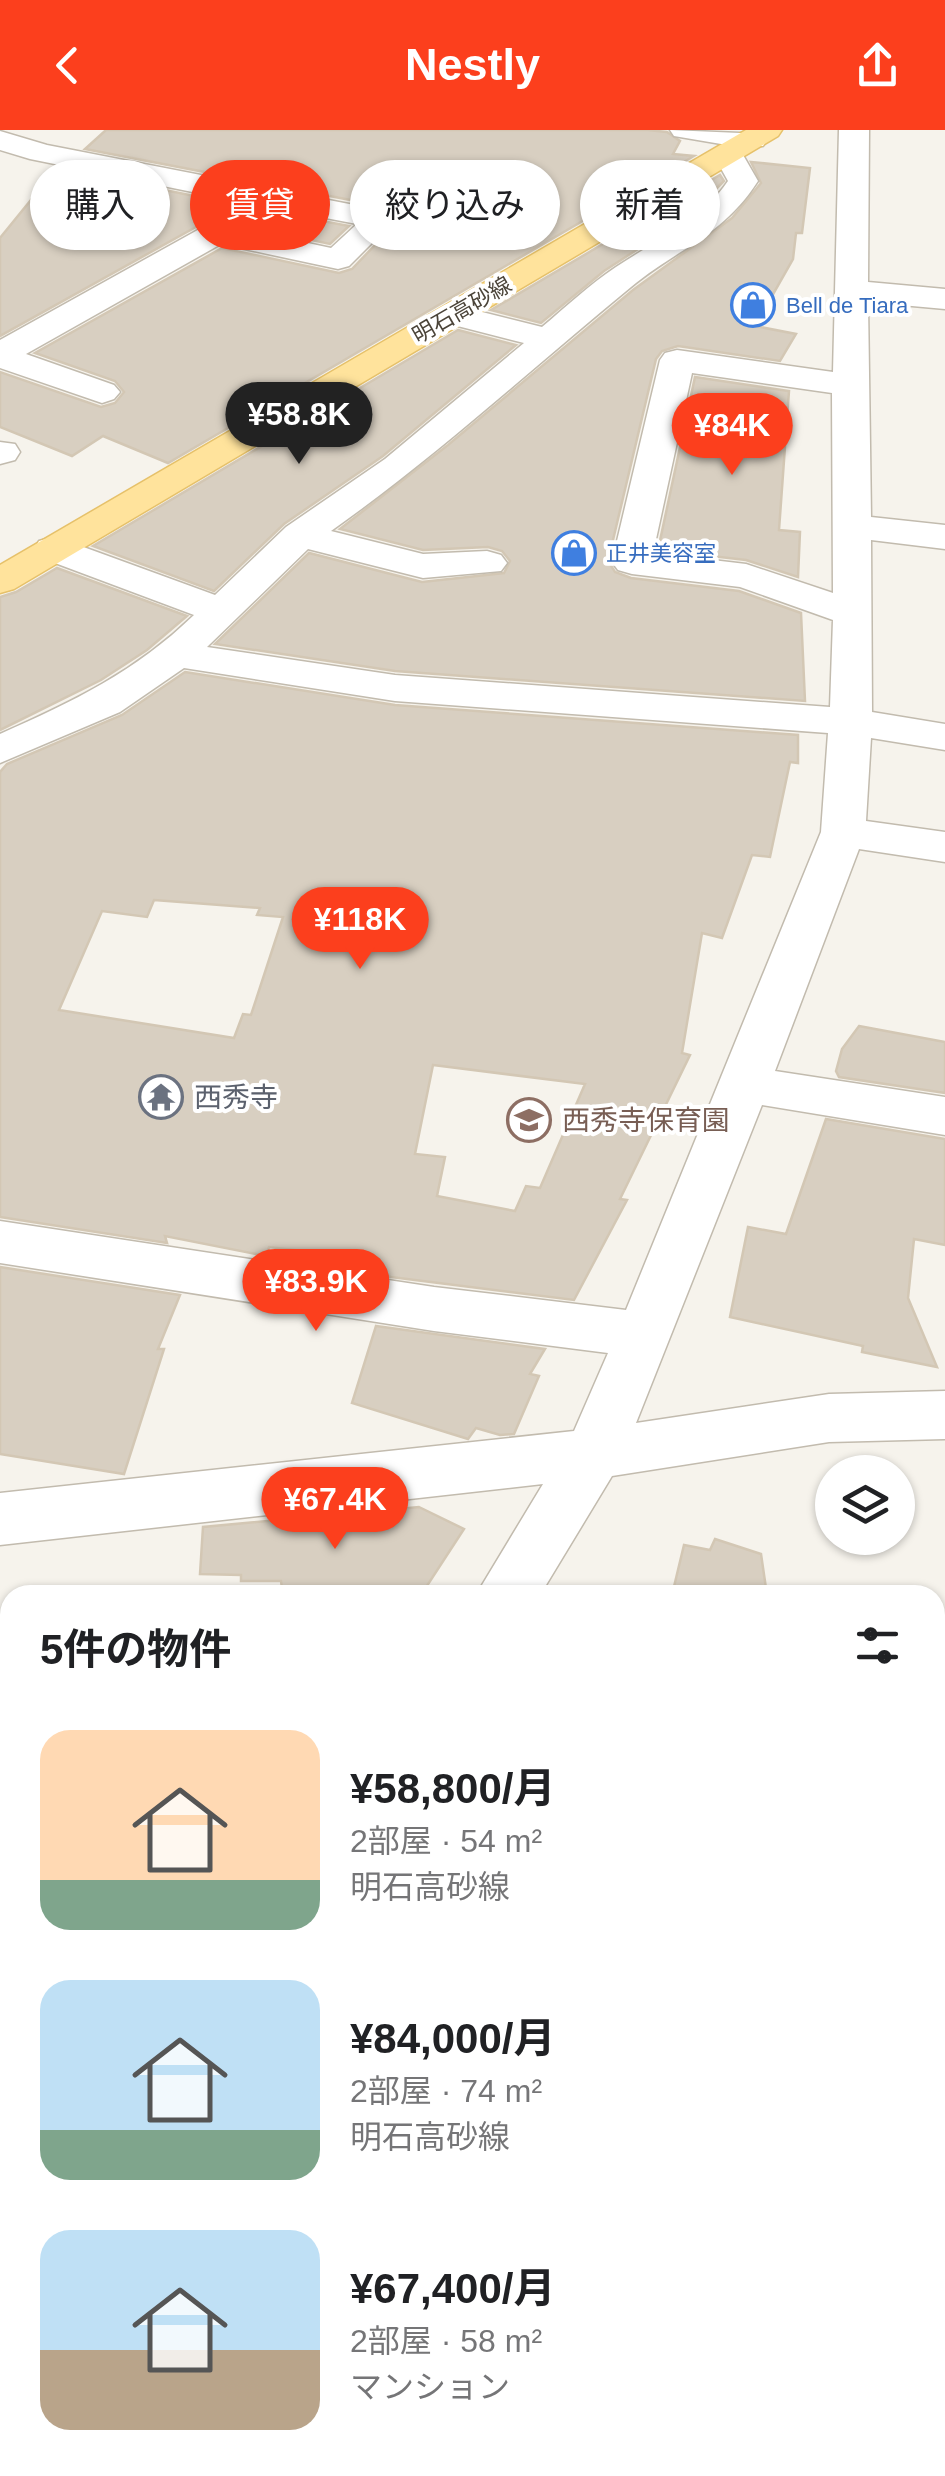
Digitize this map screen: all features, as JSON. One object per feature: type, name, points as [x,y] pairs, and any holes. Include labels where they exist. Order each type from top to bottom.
[{"type":"main road","name":"明石高砂線","points":[[4,574],[53,549],[749,141]]},
{"type":"street","points":[[14,174],[70,130]]},
{"type":"street","points":[[0,750],[105,703],[176,656],[300,535],[398,467],[624,276],[689,236],[728,204],[743,181],[749,141],[684,130]]},
{"type":"street","points":[[513,1585],[594,1454],[645,1335],[842,832],[852,722],[850,385],[854,130]]},
{"type":"street","points":[[0,140],[41,153],[190,183]]},
{"type":"street","points":[[297,250],[338,259],[380,219],[330,210]]},
{"type":"street","points":[[0,355],[190,247]]},
{"type":"street","points":[[851,290],[945,300]]},
{"type":"street","points":[[454,315],[551,340]]},
{"type":"street","points":[[0,355],[102,392]]},
{"type":"street","points":[[850,385],[678,360],[632,562],[746,576],[850,612]]},
{"type":"street","points":[[853,526],[945,537]]},
{"type":"street","points":[[300,535],[422,566],[487,562]]},
{"type":"street","points":[[53,549],[220,610]]},
{"type":"street","points":[[176,656],[394,688],[852,722],[945,737]]},
{"type":"street","points":[[842,832],[945,848]]},
{"type":"street","points":[[744,1084],[945,1116]]},
{"type":"street","points":[[0,1242],[434,1309],[645,1335]]},
{"type":"street","points":[[0,1519],[594,1454],[828,1418],[945,1415]]},
{"type":"building","points":[[106,130],[648,130],[667,132],[680,141],[673,154],[694,156],[687,160],[580,160],[580,223],[560,234],[560,160],[350,160],[350,200],[330,196],[330,160],[190,160],[190,169],[170,165],[170,160],[142,160],[85,149]]},
{"type":"building","points":[[751,162],[810,168],[802,233],[796,233],[793,259],[755,326],[796,334],[780,361],[678,346],[662,351],[656,359],[608,561],[615,572],[631,578],[739,591],[801,613],[805,701],[395,671],[215,644],[309,553],[422,582],[504,573],[510,561],[502,551],[488,547],[423,550],[340,529],[448,445],[633,290],[688,250],[720,250],[720,227],[761,183]]},
{"type":"building","points":[[170,191],[190,195],[190,230],[170,241]]},
{"type":"building","points":[[30,201],[30,250],[154,250],[0,336],[0,238]]},
{"type":"building","points":[[330,222],[349,226],[330,244]]},
{"type":"building","points":[[218,250],[339,273],[352,269],[370,250],[533,250],[168,463],[103,436],[72,456],[0,427],[0,372],[101,407],[115,403],[124,392],[115,381],[35,353]]},
{"type":"building","points":[[593,250],[636,250],[604,271],[541,323],[491,310]]},
{"type":"building","points":[[458,330],[516,345],[383,456],[284,524],[214,591],[93,546]]},
{"type":"building","points":[[695,377],[789,391],[779,530],[800,532],[798,577],[746,560],[658,550]]},
{"type":"building","points":[[57,568],[187,616],[147,650],[101,680],[0,730],[0,597]]},
{"type":"building","points":[[185,672],[395,705],[798,735],[798,763],[790,762],[770,857],[752,855],[722,938],[702,933],[682,1053],[690,1055],[620,1199],[627,1200],[574,1300],[361,1271],[364,1258],[269,1247],[266,1256],[165,1236],[167,1243],[0,1217],[0,772],[7,764],[122,715]],"holes":[[[154,900],[260,908],[257,915],[283,917],[251,1015],[243,1014],[234,1038],[59,1010],[102,911],[147,917]],[[433,1065],[585,1084],[540,1188],[526,1186],[515,1211],[437,1196],[445,1157],[415,1154]]]},
{"type":"building","points":[[859,1026],[945,1042],[945,1093],[839,1077],[836,1071],[842,1049]]},
{"type":"building","points":[[826,1119],[945,1139],[945,1245],[914,1239],[908,1298],[937,1367],[862,1352],[863,1346],[730,1317],[748,1227],[786,1234]]},
{"type":"building","points":[[0,1267],[180,1295],[158,1349],[164,1349],[124,1474],[0,1454]]},
{"type":"building","points":[[376,1326],[545,1349],[530,1374],[539,1376],[514,1434],[500,1435],[476,1428],[468,1439],[352,1403]]},
{"type":"building","points":[[419,1507],[464,1529],[428,1585],[282,1585],[281,1581],[241,1581],[241,1575],[200,1574],[203,1527]]},
{"type":"building","points":[[715,1539],[761,1554],[766,1585],[674,1585],[684,1545],[710,1550]]},
{"type":"place","name":"Bell de Tiara","points":[[753,305]]},
{"type":"place","name":"正井美容室","points":[[574,553]]},
{"type":"place","name":"西秀寺","points":[[161,1097]]},
{"type":"place","name":"西秀寺保育園","points":[[529,1120]]}]
